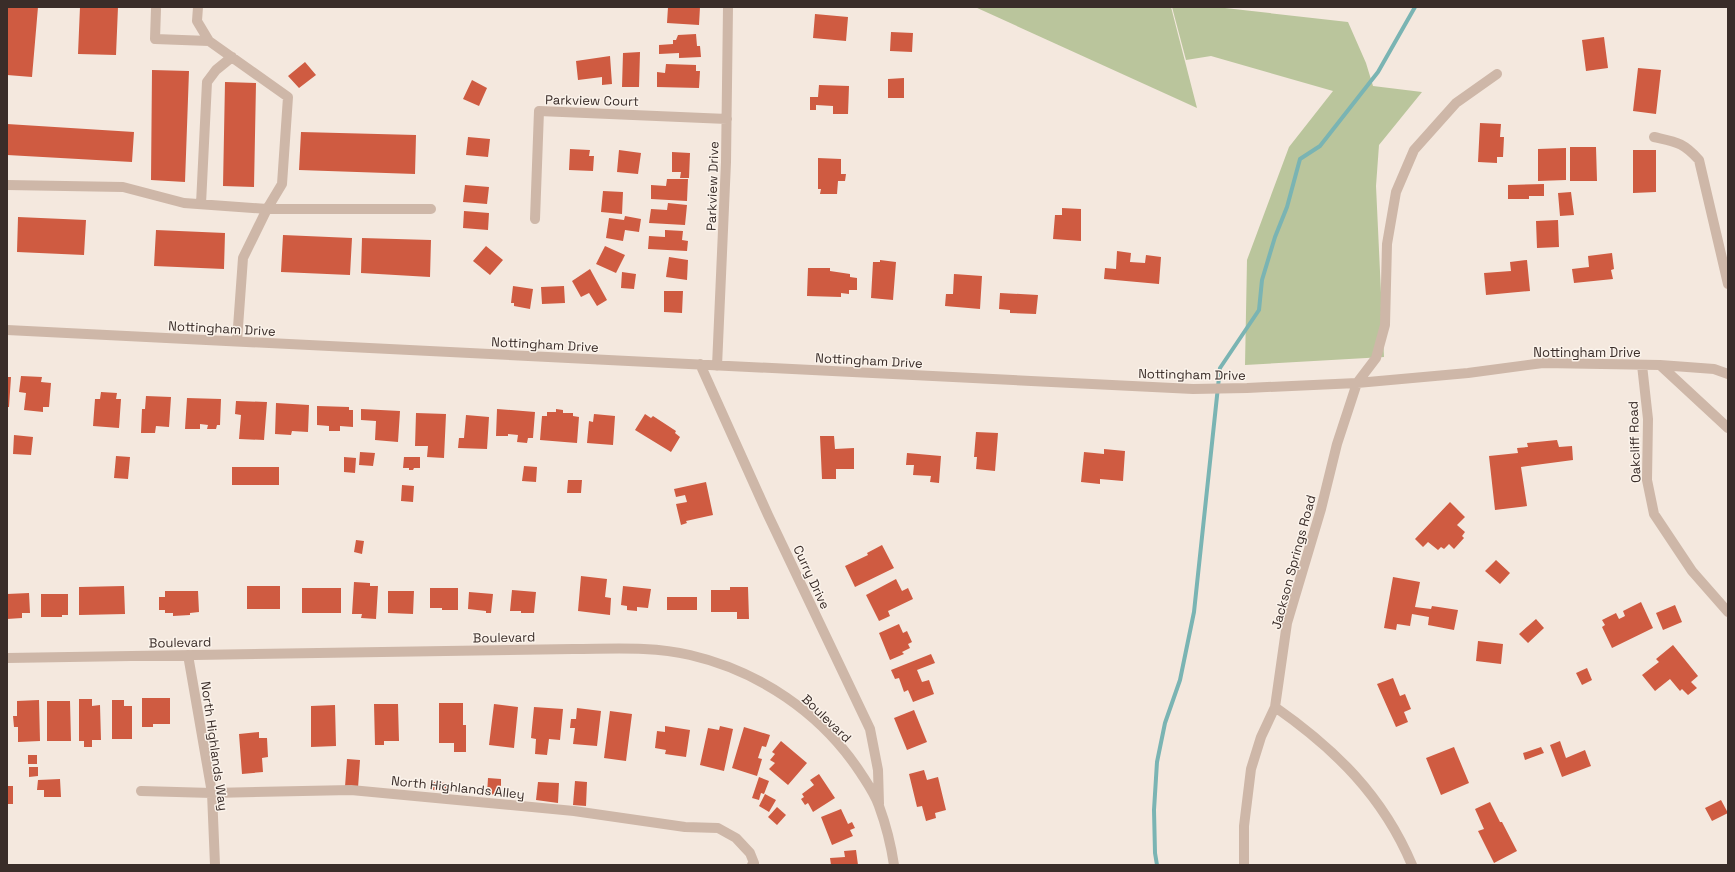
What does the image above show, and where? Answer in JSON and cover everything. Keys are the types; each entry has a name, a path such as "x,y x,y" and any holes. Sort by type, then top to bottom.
{"street":[{"path":"198,7 197,21 209,41 288,97 282,184 267,209 243,258 237,341"},
{"name":"Parkview Drive","path":"717,366 727,119 728,7"},
{"path":"156,9 155,39 209,41"},
{"path":"201,204 207,82 216,70 232,57"},
{"name":"Jackson Springs Road","path":"1244,865 1244,826 1251,769 1261,738 1275,707 1287,623 1321,509 1337,444 1357,383 1376,358 1385,325 1387,244 1396,192 1414,150 1456,103 1497,74"},
{"name":"Parkview Court","path":"535,219 539,111 727,119"},
{"path":"1654,137 1678,142 1689,148 1699,160 1728,284"},
{"path":"7,185 123,187 184,203 267,209 431,209"},
{"name":"Nottingham Drive","path":"7,330 717,366 1208,388 1357,383 1468,373 1543,363 1660,365 1714,369 1728,374"},
{"name":"Curry Drive","path":"700,364 768,515 870,730 878,770 879,805"},
{"name":"Oakcliff Road","path":"1642,365 1648,419 1647,480 1654,514 1692,571 1728,612"},
{"path":"1660,365 1728,428"},
{"name":"Boulevard","path":"7,658 573,649 651,649 689,654 710,660 751,676 771,687 808,714 835,741 855,765 879,805 888,835 894,865"},
{"name":"North Highlands Way","path":"188,655 212,793 215,865"},
{"path":"1275,707 1296,722 1331,752 1371,793 1404,848 1412,865"},
{"name":"North Highlands Alley","path":"141,791 212,793 351,790 574,812 685,827 718,828 736,838 750,853 754,863 752,865"}],"green space":[{"path":"975,7 1171,7 1197,108"},
{"path":"1172,7 1216,7 1348,22 1366,63 1373,86 1422,92 1379,145 1376,186 1384,357 1245,365 1247,260 1289,147 1333,91 1211,56 1186,60"}],"building":[{"path":"7,7 38,7 32,77 7,75"},
{"path":"80,7 118,7 116,55 78,54"},
{"path":"668,7 700,7 699,25 667,23"},
{"path":"815,14 848,17 846,41 813,38"},
{"path":"891,32 913,33 912,52 890,51"},
{"path":"696,34 697,46 700,46 701,57 679,58 679,53 659,54 659,45 673,44 673,40 676,40 678,35"},
{"path":"1604,37 1608,68 1586,71 1582,40"},
{"path":"640,52 639,87 622,87 623,53"},
{"path":"610,56 612,84 602,85 602,77 578,80 576,61"},
{"path":"305,62 316,75 299,88 288,76"},
{"path":"666,64 696,65 696,71 700,71 699,88 657,87 657,72 665,73"},
{"path":"1638,68 1661,70 1656,114 1633,111"},
{"path":"152,70 189,71 185,182 151,180"},
{"path":"904,78 904,98 888,98 888,79"},
{"path":"472,80 487,88 479,106 463,99"},
{"path":"225,82 256,83 254,187 223,186"},
{"path":"819,85 849,86 848,114 833,114 833,106 816,105 816,110 810,110 810,97 818,97"},
{"path":"1480,123 1501,124 1500,137 1504,137 1503,157 1497,157 1497,163 1478,162"},
{"path":"7,124 134,132 132,162 7,155"},
{"path":"301,132 416,135 415,174 299,170"},
{"path":"468,137 490,139 488,157 466,155"},
{"path":"1570,147 1596,147 1597,181 1570,181"},
{"path":"1566,148 1566,180 1538,181 1538,149"},
{"path":"570,149 590,150 589,156 594,156 593,171 569,170"},
{"path":"619,150 641,153 638,174 617,172"},
{"path":"1633,150 1656,150 1656,192 1633,193"},
{"path":"672,152 690,153 689,178 680,178 681,172 672,172"},
{"path":"818,158 841,159 841,174 846,174 845,181 838,181 837,194 820,194 821,189 818,189"},
{"path":"667,179 688,179 687,201 651,199 651,185 666,186"},
{"path":"1544,184 1544,196 1529,196 1529,199 1508,199 1508,185"},
{"path":"465,185 489,187 487,204 463,202"},
{"path":"603,191 623,192 622,214 601,212"},
{"path":"1571,192 1574,215 1560,216 1558,193"},
{"path":"668,203 687,205 685,225 649,223 651,209 667,210"},
{"path":"1062,208 1081,209 1081,241 1053,239 1055,215 1062,215"},
{"path":"464,211 489,213 488,230 463,228"},
{"path":"625,216 641,219 639,232 625,230 623,241 606,238 609,218 624,220"},
{"path":"18,217 86,220 84,255 17,252"},
{"path":"1558,220 1559,247 1537,248 1536,221"},
{"path":"156,230 225,233 224,269 154,266"},
{"path":"665,230 683,231 682,240 688,241 687,251 648,249 649,236 665,237"},
{"path":"283,235 352,238 350,275 281,272"},
{"path":"362,238 431,240 430,277 361,273"},
{"path":"486,246 503,260 490,275 473,261"},
{"path":"605,246 625,255 616,273 596,264"},
{"path":"1117,251 1131,253 1130,262 1145,263 1146,255 1161,257 1159,284 1104,279 1105,268 1116,269"},
{"path":"1612,253 1614,269 1611,270 1613,279 1574,283 1572,269 1589,267 1588,256"},
{"path":"669,257 688,260 687,280 666,277"},
{"path":"880,260 896,262 893,300 871,298 873,262 880,262"},
{"path":"1527,260 1530,291 1486,295 1484,273 1511,271 1510,262"},
{"path":"808,268 830,268 830,271 850,274 850,277 857,278 857,290 849,290 849,294 841,293 841,297 807,296"},
{"path":"590,269 607,300 597,306 589,293 581,297 572,281"},
{"path":"622,272 636,274 634,289 621,288"},
{"path":"954,274 982,276 980,309 945,306 946,294 953,294"},
{"path":"513,286 533,289 530,309 514,306 514,303 511,303"},
{"path":"564,286 565,303 542,304 541,287"},
{"path":"664,291 683,291 682,313 664,312"},
{"path":"1000,293 1038,295 1036,314 1010,313 1010,310 999,309"},
{"path":"21,376 42,377 41,382 51,383 49,407 43,407 43,412 24,410 26,393 19,392"},
{"path":"7,377 11,377 9,407 7,407"},
{"path":"101,392 117,393 116,399 121,399 119,428 93,426 95,399 100,399"},
{"path":"146,396 171,397 169,427 156,426 155,433 141,433 142,409 145,409"},
{"path":"187,398 221,399 220,425 217,425 216,429 207,429 208,425 200,424 200,429 185,429"},
{"path":"236,401 267,402 264,440 239,439 241,415 235,414"},
{"path":"276,403 309,405 308,432 292,431 291,435 275,434"},
{"path":"317,406 349,407 349,410 353,410 353,427 340,426 340,431 329,431 329,426 317,425"},
{"path":"361,409 400,411 398,442 375,440 376,421 361,420"},
{"path":"497,409 535,412 533,438 528,438 527,443 517,442 518,435 508,434 508,436 496,436"},
{"path":"556,409 563,410 563,413 573,413 573,416 579,417 577,443 540,440 542,416 547,416 547,412 556,412"},
{"path":"416,413 446,414 444,458 427,457 428,446 415,446"},
{"path":"594,414 615,416 613,445 587,443 589,421 593,422"},
{"path":"645,414 651,418 653,416 676,431 675,433 680,437 671,452 635,430"},
{"path":"466,415 489,417 487,449 458,448 459,438 464,438"},
{"path":"976,432 998,433 995,471 976,469 977,457 974,457"},
{"path":"14,435 33,437 31,455 13,454"},
{"path":"820,436 834,436 835,449 854,448 854,469 836,469 836,479 822,479"},
{"path":"1557,440 1559,447 1572,446 1573,460 1521,467 1527,506 1495,510 1489,456 1518,453 1517,448 1528,447 1527,443"},
{"path":"1104,449 1125,451 1123,481 1100,479 1100,484 1081,482 1084,452 1104,454"},
{"path":"360,452 375,453 373,466 359,465"},
{"path":"907,453 941,456 939,483 930,482 931,476 913,475 914,465 906,465"},
{"path":"116,456 130,457 128,479 114,478"},
{"path":"344,457 356,458 355,473 344,472"},
{"path":"404,457 420,457 420,468 409,470 409,468 403,468"},
{"path":"524,466 537,467 536,482 522,481"},
{"path":"232,467 279,467 279,485 232,485"},
{"path":"568,480 582,480 581,493 567,493"},
{"path":"706,482 713,515 686,521 687,523 681,525 676,504 687,502 685,495 676,497 674,489"},
{"path":"402,485 414,486 413,502 401,501"},
{"path":"1450,502 1465,517 1457,525 1465,532 1462,536 1464,538 1454,549 1449,544 1444,549 1441,547 1438,550 1428,542 1423,547 1415,539"},
{"path":"356,540 364,541 362,554 354,552"},
{"path":"882,545 894,568 855,587 845,566 868,555 867,553"},
{"path":"1496,560 1510,573 1500,584 1485,571"},
{"path":"581,576 607,579 605,597 611,598 610,615 578,611"},
{"path":"1393,577 1420,582 1415,607 1431,609 1432,606 1458,610 1454,630 1428,625 1429,617 1412,614 1410,626 1397,624 1396,630 1384,628"},
{"path":"896,579 902,591 908,588 913,599 888,611 890,616 879,621 866,595"},
{"path":"354,582 370,583 370,586 378,586 376,619 361,618 362,614 352,614"},
{"path":"124,586 125,614 79,615 79,587"},
{"path":"247,586 280,586 280,609 247,609"},
{"path":"623,586 651,589 648,608 637,607 637,611 627,610 627,606 621,605"},
{"path":"730,587 748,587 749,619 737,619 737,612 711,612 711,590 730,590"},
{"path":"302,588 341,588 341,613 302,613"},
{"path":"430,588 458,588 458,610 430,608"},
{"path":"512,590 536,592 534,613 510,611"},
{"path":"165,591 198,591 199,612 190,613 190,615 173,616 173,613 165,613 165,610 159,610 159,597 165,597"},
{"path":"388,591 414,591 413,614 388,613"},
{"path":"469,592 493,594 491,613 468,609"},
{"path":"29,593 30,613 22,613 22,618 7,619 7,594"},
{"path":"41,594 68,594 68,615 62,615 62,617 41,617"},
{"path":"667,597 697,597 697,610 667,610"},
{"path":"1641,602 1653,628 1612,648 1602,627 1605,625 1602,620 1616,613 1619,619 1625,616 1623,611"},
{"path":"1675,605 1682,622 1663,630 1656,613"},
{"path":"1536,619 1544,628 1528,643 1519,634"},
{"path":"899,624 903,633 907,631 912,642 908,644 910,648 902,652 904,654 890,660 879,633"},
{"path":"1478,641 1503,644 1501,664 1476,661"},
{"path":"1673,645 1698,676 1691,682 1697,688 1688,695 1682,689 1680,691 1670,679 1655,691 1642,675 1659,662 1656,659"},
{"path":"931,654 935,663 917,670 922,682 929,680 934,694 913,702 908,690 904,692 899,678 895,679 891,670"},
{"path":"1587,668 1592,680 1582,685 1576,673"},
{"path":"1393,678 1400,696 1405,694 1411,709 1404,712 1408,722 1396,727 1377,684"},
{"path":"142,698 170,698 170,724 153,724 153,727 142,727"},
{"path":"79,699 92,699 92,706 100,705 101,740 92,740 92,747 84,747 84,741 79,741"},
{"path":"39,700 40,741 18,742 18,727 14,727 13,716 17,716 17,701"},
{"path":"112,700 124,700 124,706 132,706 132,739 112,739"},
{"path":"47,701 70,701 71,741 47,741"},
{"path":"439,703 463,703 463,725 466,725 466,752 454,752 454,743 439,743"},
{"path":"374,704 398,704 399,741 384,741 384,745 375,745"},
{"path":"494,704 518,707 514,748 489,745"},
{"path":"335,705 336,746 311,747 311,706"},
{"path":"534,707 563,709 560,740 549,739 547,755 535,754 536,739 531,738"},
{"path":"577,708 601,711 597,746 573,744 575,728 570,728 571,719 576,719"},
{"path":"914,710 927,742 907,750 894,718"},
{"path":"610,711 632,714 626,761 604,758"},
{"path":"665,726 690,730 686,757 665,754 666,750 655,748 657,731 665,732"},
{"path":"720,726 733,729 724,771 700,765 708,728 719,730"},
{"path":"744,727 770,735 766,747 762,746 758,758 762,759 757,776 732,768"},
{"path":"259,732 259,738 267,738 268,757 262,758 263,772 242,774 239,734"},
{"path":"781,741 807,763 788,785 769,769 775,763 770,760 775,754 772,752"},
{"path":"1560,741 1566,758 1585,750 1591,766 1562,777 1550,745"},
{"path":"1454,747 1469,783 1441,795 1426,758"},
{"path":"1541,747 1544,753 1525,760 1523,753"},
{"path":"28,755 37,755 37,764 28,764"},
{"path":"347,759 360,760 358,788 345,787"},
{"path":"29,767 38,767 38,776 29,777"},
{"path":"924,770 927,780 938,777 946,810 935,813 936,818 926,821 922,806 917,807 909,774"},
{"path":"819,774 835,798 813,812 808,803 805,805 801,799 804,797 802,794 814,785 810,780"},
{"path":"759,777 769,781 764,794 761,793 759,800 752,798"},
{"path":"488,778 501,779 501,795 487,794"},
{"path":"60,779 61,797 44,797 44,790 37,790 38,780"},
{"path":"575,781 587,782 586,806 573,805"},
{"path":"433,782 446,783 446,791 433,790"},
{"path":"538,782 559,783 558,803 536,800"},
{"path":"7,786 13,786 13,804 7,804"},
{"path":"765,794 776,800 769,812 759,806"},
{"path":"1721,800 1728,813 1712,821 1705,808"},
{"path":"1490,802 1517,851 1494,863 1478,831 1484,829 1475,809"},
{"path":"777,807 786,815 777,825 768,817"},
{"path":"841,809 848,824 852,822 855,828 850,830 853,836 832,845 821,817"},
{"path":"856,850 858,865 831,865 830,858 845,857 844,851"}],"waterway":[{"path":"1157,865 1155,853 1154,810 1157,762 1165,723 1180,680 1194,612 1220,368 1259,310 1262,280 1275,237 1287,207 1300,159 1320,146 1378,72 1415,7"}]}
